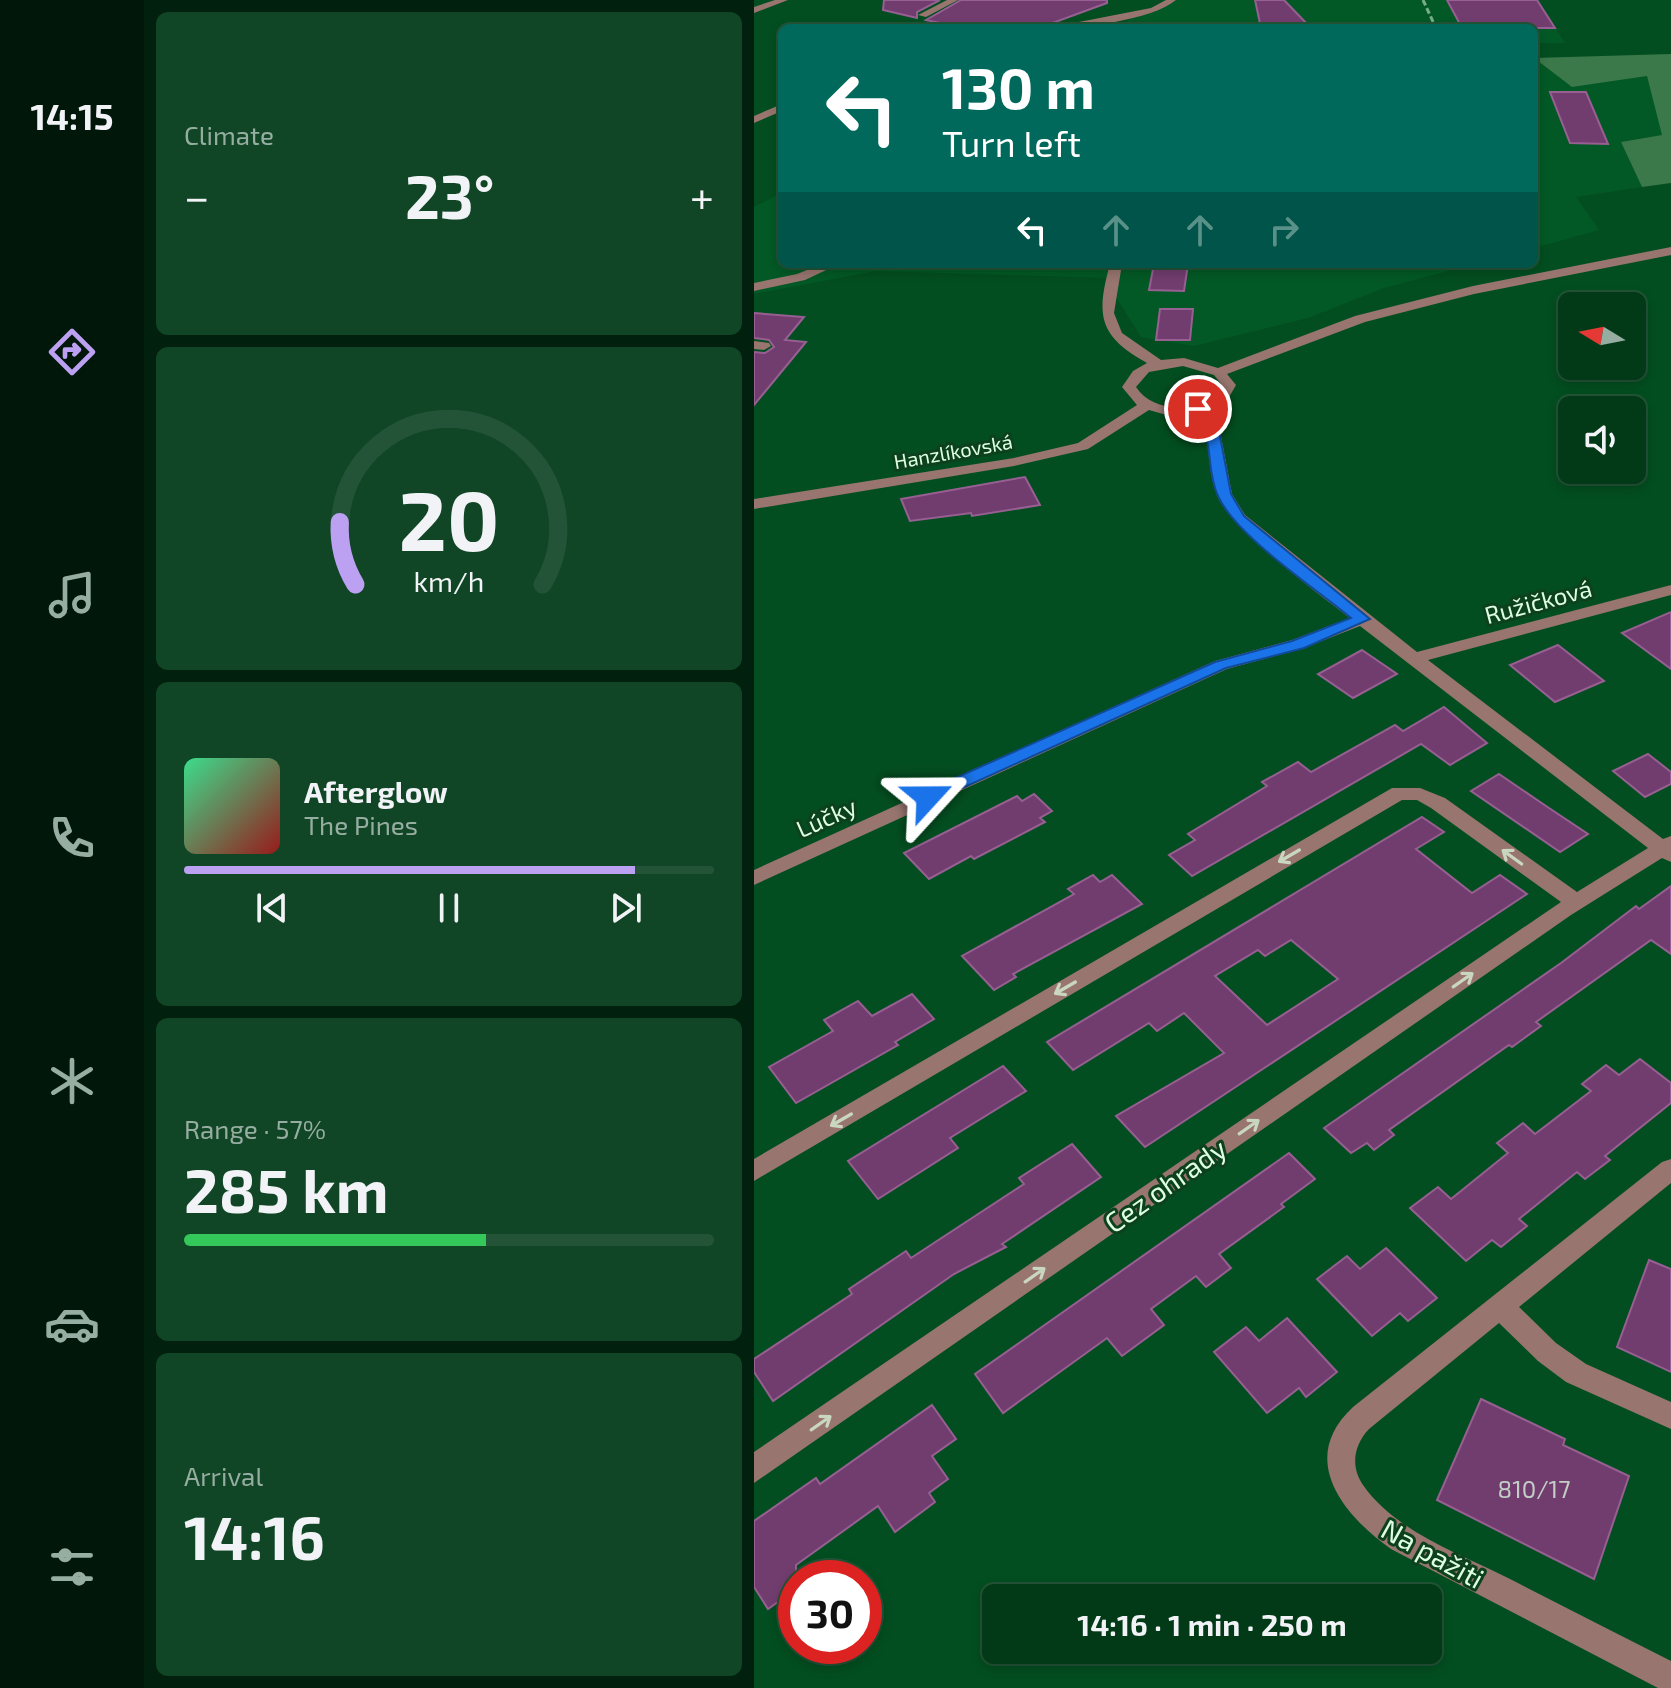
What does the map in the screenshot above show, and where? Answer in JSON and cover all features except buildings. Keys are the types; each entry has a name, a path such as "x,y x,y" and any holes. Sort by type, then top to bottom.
{"street":[{"path":"754,10 784,0"},
{"path":"923,15 954,0"},
{"path":"1143,11 1148,0"},
{"path":"1077,24 1154,10 1172,0"},
{"path":"1132,15 1136,24"},
{"path":"754,119 778,109"},
{"path":"1219,372 1360,319 1473,290 1671,251"},
{"path":"754,287 801,277 823,268"},
{"path":"1115,268 1105,301 1110,329 1131,351 1158,364"},
{"path":"1184,362 1219,372 1226,378 1227,392 1221,399 1198,409 1176,411 1147,405 1137,400 1129,387 1136,374 1158,364 1184,362"},
{"name":"Hanzlíkovská","path":"754,504 1014,462 1083,446 1147,405"},
{"path":"1198,409 1212,426 1224,494 1239,518 1362,619 1668,849"},
{"name":"Ružičková","path":"1417,658 1671,590"},
{"name":"Lúčky","path":"754,878 1221,665 1298,644 1362,619"},
{"path":"754,1171 1399,793 1420,794 1438,803 1576,902"},
{"name":"Cez ohrady","path":"754,1469 1576,902 1668,849"},
{"name":"Na pažiti","path":"1667,1180 1500,1306 1348,1432 1340,1457 1346,1484 1369,1516 1401,1539 1671,1678"},
{"path":"1500,1306 1547,1352 1576,1373 1671,1416"}],"shaded area":[{"path":"1168,0 1537,0 1565,43 1538,43 1538,24 1125,24"},
{"path":"1671,54 1671,183 1642,187 1621,142 1662,135 1647,76 1572,87 1538,61 1538,58"},
{"path":"1538,61 1572,87 1647,76 1663,135 1621,142 1642,187 1576,197 1599,230 1538,247"},
{"path":"778,195 778,268 1459,268 1384,288 1308,318 1194,346 1141,337 1116,297 1110,278 876,271 754,294 754,207"}],"railway":[{"path":"1423,0 1434,24"}],"route":[{"path":"928,797 1221,665 1298,644 1362,619 1239,518 1224,494 1212,426 1198,409"}]}
